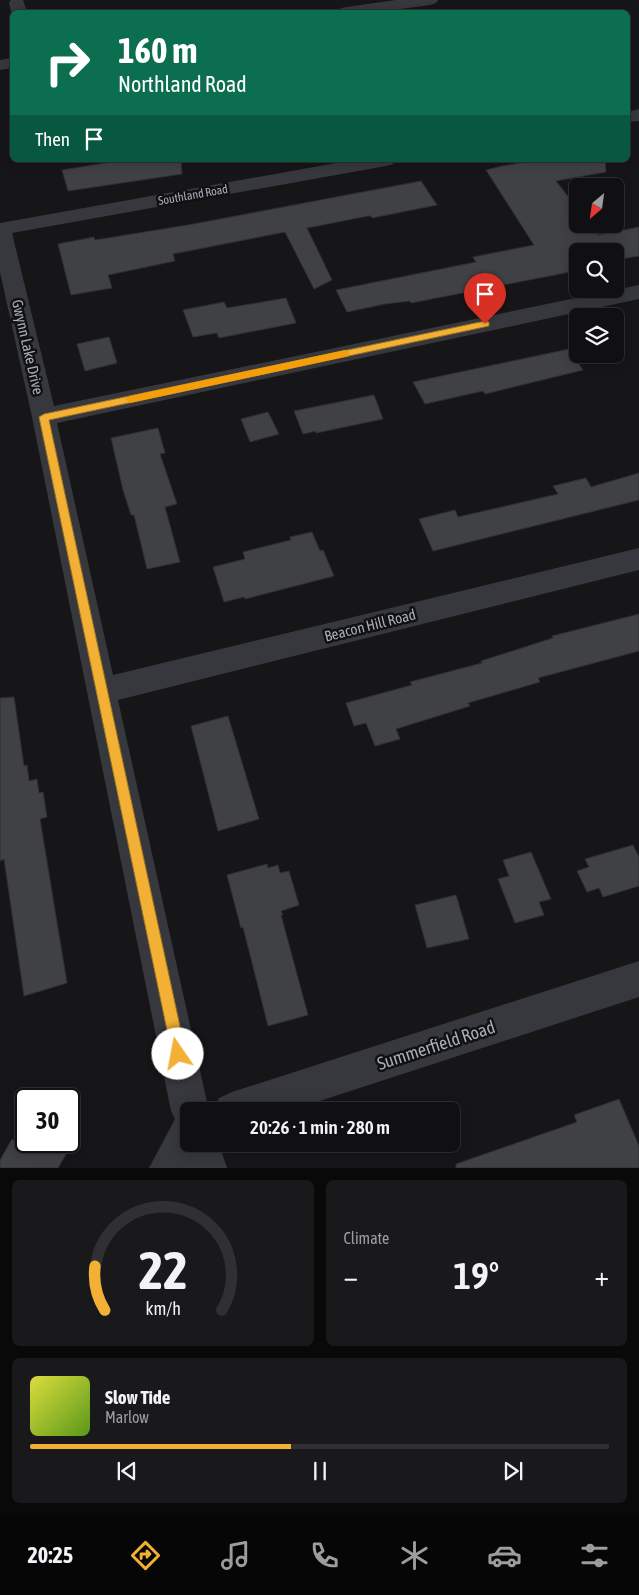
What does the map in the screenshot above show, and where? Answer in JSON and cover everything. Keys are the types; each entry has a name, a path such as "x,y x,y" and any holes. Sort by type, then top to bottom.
{"street":[{"path":"361,10 430,0"},
{"name":"Southland Road","path":"1,229 375,162"},
{"name":"Gwynn Lake Drive","path":"1,229 44,417 188,1102"},
{"path":"44,417 639,292"},
{"name":"Beacon Hill Road","path":"101,691 639,559"},
{"name":"Summerfield Road","path":"260,1102 639,979"},
{"path":"168,1168 180,1147"},
{"path":"203,1152 208,1168"}],"building":[{"path":"112,162 181,162 182,174 68,191 62,170"},
{"path":"525,162 605,162 606,172 556,181 569,198 569,233 596,233 598,235 624,233 624,230 639,227 639,256 624,258 624,243 569,243 569,272 411,303 410,301 385,304 347,312 336,290 476,262 473,257 534,245 486,170"},
{"path":"421,181 437,205 307,228 332,280 314,289 285,232 173,254 175,261 108,275 112,288 71,295 58,244 94,237 95,240 188,225"},
{"path":"286,298 296,323 219,338 217,333 193,337 183,310 224,302 227,308"},
{"path":"109,337 117,363 85,371 77,344"},
{"path":"569,349 569,363 578,363 583,370 485,394 483,391 425,404 413,382"},
{"path":"374,395 383,419 316,433 316,431 303,434 294,411"},
{"path":"268,412 279,434 250,442 241,419"},
{"path":"158,428 165,453 160,454 177,504 165,507 180,562 147,569 134,515 131,515 123,490 111,438"},
{"path":"639,473 639,500 433,551 419,519 455,510 458,517 558,494 553,486 586,478 591,487"},
{"path":"312,532 320,551 323,550 334,576 245,599 244,597 224,602 213,567 245,559 243,552 291,540 290,537"},
{"path":"639,614 639,651 538,678 540,682 468,703 470,706 396,729 400,739 375,746 366,723 354,726 346,703 412,685 410,682 482,663 481,661 553,638 552,636"},
{"path":"14,697 24,766 27,765 29,781 37,779 39,793 43,792 47,817 40,819 67,983 24,996 4,859 0,861 0,698"},
{"path":"228,716 259,819 218,831 191,726"},
{"path":"633,845 639,857 639,886 603,897 599,888 587,892 577,871 589,867 585,859"},
{"path":"531,852 551,899 539,902 544,915 515,923 498,879 509,876 503,860"},
{"path":"267,864 268,868 278,865 280,873 289,871 299,905 281,911 283,915 281,915 308,1015 268,1026 243,927 241,928 227,875"},
{"path":"456,895 469,939 427,948 415,905"},
{"path":"619,1099 639,1146 639,1168 456,1168 456,1164 577,1122 574,1115"},
{"path":"12,1139 15,1141 15,1153 67,1153 58,1168 0,1168 0,1160"}],"slow traffic":[{"path":"130,399 345,354"}],"route":[{"path":"178,1054 44,417 485,324"}]}
